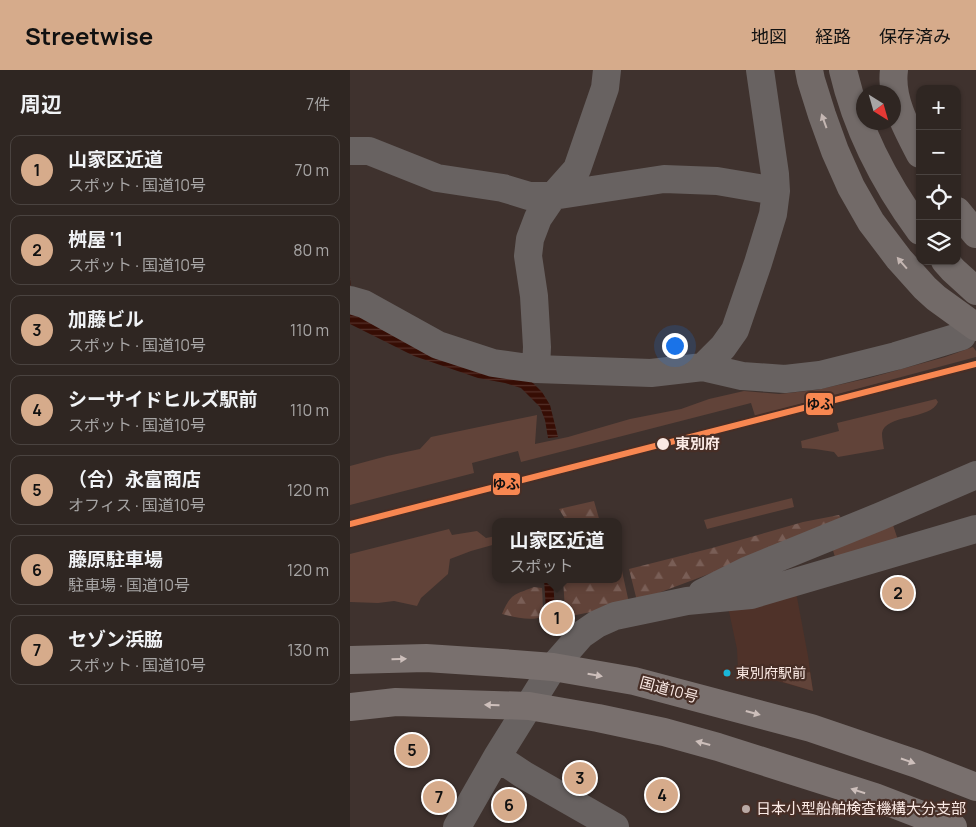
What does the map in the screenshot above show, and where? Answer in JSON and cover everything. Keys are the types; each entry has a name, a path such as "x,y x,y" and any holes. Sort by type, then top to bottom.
{"highway":[{"name":"国道10号","path":"350,660 426,658 553,667 634,681 810,728 917,764 976,787"},
{"path":"350,706 396,702 529,706 608,720 664,732 718,747 875,797 953,827"}],"main road":[{"path":"809,70 835,151 851,187 871,222 899,259 925,288 969,331"},
{"path":"843,70 860,126 878,166 900,204 916,226"},
{"path":"894,70 894,91 898,107 916,146"},
{"path":"961,216 976,234"},
{"path":"949,265 976,291"}],"street":[{"path":"536,369 537,348 534,296 528,256 530,239 538,218 553,196 577,169 605,88 608,70"},
{"path":"703,367 723,347 735,330 773,214 776,191 775,174 760,70"},
{"path":"350,151 369,151 437,178 503,188 529,196 553,196 664,179 717,181 776,191"},
{"path":"351,300 364,304 438,345 494,363 536,369 651,373 703,367 742,376 785,379 820,374 896,356 969,331"},
{"path":"687,600 746,571 976,474"},
{"path":"457,827 497,757 553,667 581,635 597,624 615,616 687,600 751,595 976,530"},
{"path":"497,757 524,775 615,827"}],"shaded area":[{"path":"350,277 351,292 529,379 542,392 550,405 558,437 548,438 545,420 540,407 521,388 478,378 414,356 350,324"},
{"path":"544,583 553,583 555,611 546,610"},
{"path":"796,592 813,691 738,670 737,649 728,607"}],"green space":[{"path":"973,347 976,351 976,357 755,416 751,403 521,462 518,451 472,463 474,473 350,505 350,466 420,449 431,437 537,415 535,444 568,437 630,419 681,409 709,399 744,391 779,394 816,390 869,378 945,357"},
{"path":"936,399 938,402 934,408 927,412 899,420 885,427 882,433 884,449 838,457 834,452 802,448 801,441 839,431 837,423"},
{"path":"792,498 794,507 707,529 704,520"},
{"path":"594,501 599,518 564,518 559,509"},
{"path":"839,515 842,520 733,565 637,601 629,569 803,522"},
{"path":"892,522 900,546 837,564 832,547"},
{"path":"449,529 452,535 477,531 486,538 492,537 492,545 450,559 448,574 421,598 417,606 394,601 378,603 350,602 350,554"},
{"path":"622,571 629,603 571,616 565,610 563,583 622,583"},
{"path":"534,587 542,588 545,612 543,616 529,619 502,614 511,598"},
{"path":"810,672 813,691 783,682 782,678"}],"transit line":[{"name":"ゆふ","path":"350,524 976,364"}],"place":[{"name":"東別府","path":"663,444"},
{"name":"桝屋 '1","path":"898,593"},
{"name":"山家区近道","path":"557,618"},
{"name":"東別府駅前","path":"727,673"},
{"name":"（合）永富商店","path":"412,750"},
{"name":"加藤ビル","path":"580,778"},
{"name":"シーサイドヒルズ駅前","path":"662,795"},
{"name":"セゾン浜脇","path":"439,797"},
{"name":"藤原駐車場","path":"509,805"},
{"name":"日本小型船舶検査機構大分支部","path":"746,809"}]}
